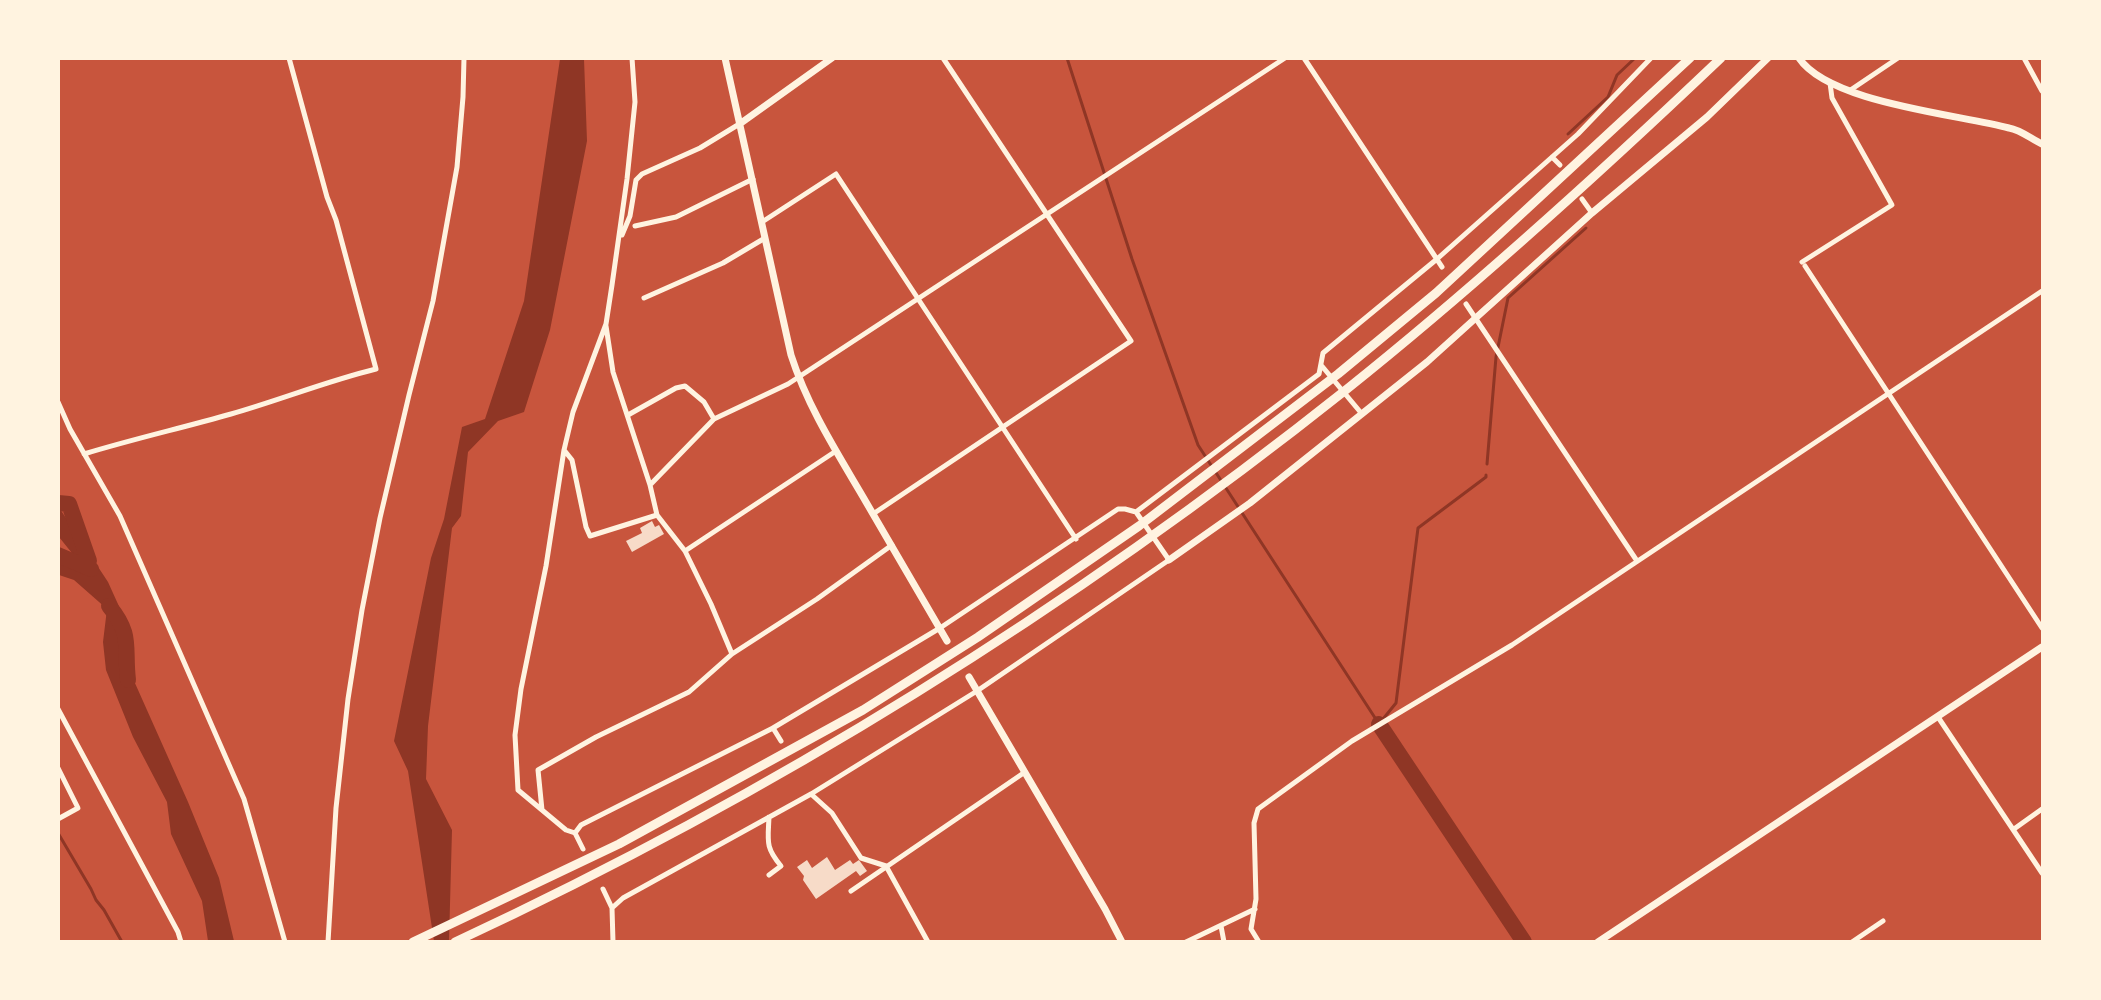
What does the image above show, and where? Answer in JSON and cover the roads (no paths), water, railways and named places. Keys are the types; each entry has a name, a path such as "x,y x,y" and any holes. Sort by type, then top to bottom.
{"highway":[{"path":"1606,137 1684,58"},
{"path":"413,942 620,844 863,710 978,637 1138,526 1338,374 1436,293 1690,58"},
{"path":"454,942 628,857 812,757 986,649 1148,540 1246,468 1348,388 1521,243 1721,58"}],"street":[{"path":"84,454 232,414 345,376 376,369 338,225 327,197 289,58"},
{"path":"328,942 336,808 348,699 383,507 433,301 457,167 464,58"},
{"path":"584,849 575,833 566,830 518,790 515,735 521,689 546,566 564,450 573,412 606,324 619,242 635,102 632,58"},
{"path":"725,58 791,355 798,377 811,407 947,641"},
{"path":"619,242 630,216 636,180 642,174 700,148 741,123 832,58"},
{"path":"873,514 1131,341 942,58"},
{"path":"650,485 714,419 798,377 1285,58"},
{"path":"1304,58 1442,267"},
{"path":"1136,512 1319,374 1323,353 1437,259 1578,134 1651,58"},
{"path":"612,908 623,898 811,794 977,691 1250,503 1427,362 1592,213 1707,117 1768,58"},
{"path":"1799,58 1805,68 1849,91 2009,128 2043,144"},
{"path":"1849,91 1898,58"},
{"path":"2024,58 2043,91"},
{"path":"1830,83 1832,98 1892,205 1803,264 2043,628"},
{"path":"1552,157 1560,165"},
{"path":"762,222 836,174 1076,539"},
{"path":"635,226 676,217 753,179"},
{"path":"1582,199 1592,213"},
{"path":"644,298 723,263 765,238"},
{"path":"1259,942 1251,929 1256,899 1254,823 1258,809 1352,741 1512,645 2043,291"},
{"path":"1466,304 1637,561"},
{"path":"606,324 613,372 650,485 657,515 684,551 711,604 732,654"},
{"path":"1321,364 1362,414"},
{"path":"628,415 675,388 685,386 704,402 714,419"},
{"path":"58,402 70,429 120,516 244,799 285,942"},
{"path":"564,450 572,460 586,527 590,536 657,515"},
{"path":"684,551 836,450"},
{"path":"575,833 581,825 772,728 940,628 1118,509 1136,512 1169,560"},
{"path":"542,810 538,770 596,737 689,692 732,654 817,599 892,546"},
{"path":"1598,942 2043,647"},
{"path":"969,677 1122,942"},
{"path":"58,709 178,932 181,942"},
{"path":"1938,717 2043,873"},
{"path":"772,728 781,741"},
{"path":"58,768 78,808 58,819"},
{"path":"851,891 1025,772"},
{"path":"811,794 832,813 861,858 886,866 928,942"},
{"path":"2014,829 2043,809"},
{"path":"769,817 768,844 771,854 781,866 769,875"},
{"path":"603,889 612,908 613,942"},
{"path":"1186,942 1255,909"},
{"path":"1852,942 1883,921"},
{"path":"1221,926 1224,942"}],"waterway":[{"path":"1067,58 1132,259 1198,445 1379,724 1396,703 1418,528 1486,475"},
{"path":"1568,134 1608,97 1617,75 1635,58"},
{"path":"1487,464 1496,357 1508,298 1586,228"},
{"path":"58,503 69,504 89,561"},
{"path":"58,555 91,569"},
{"path":"109,606 125,633 128,680"},
{"path":"1379,724 1524,942"},
{"path":"58,833 122,942"}]}
